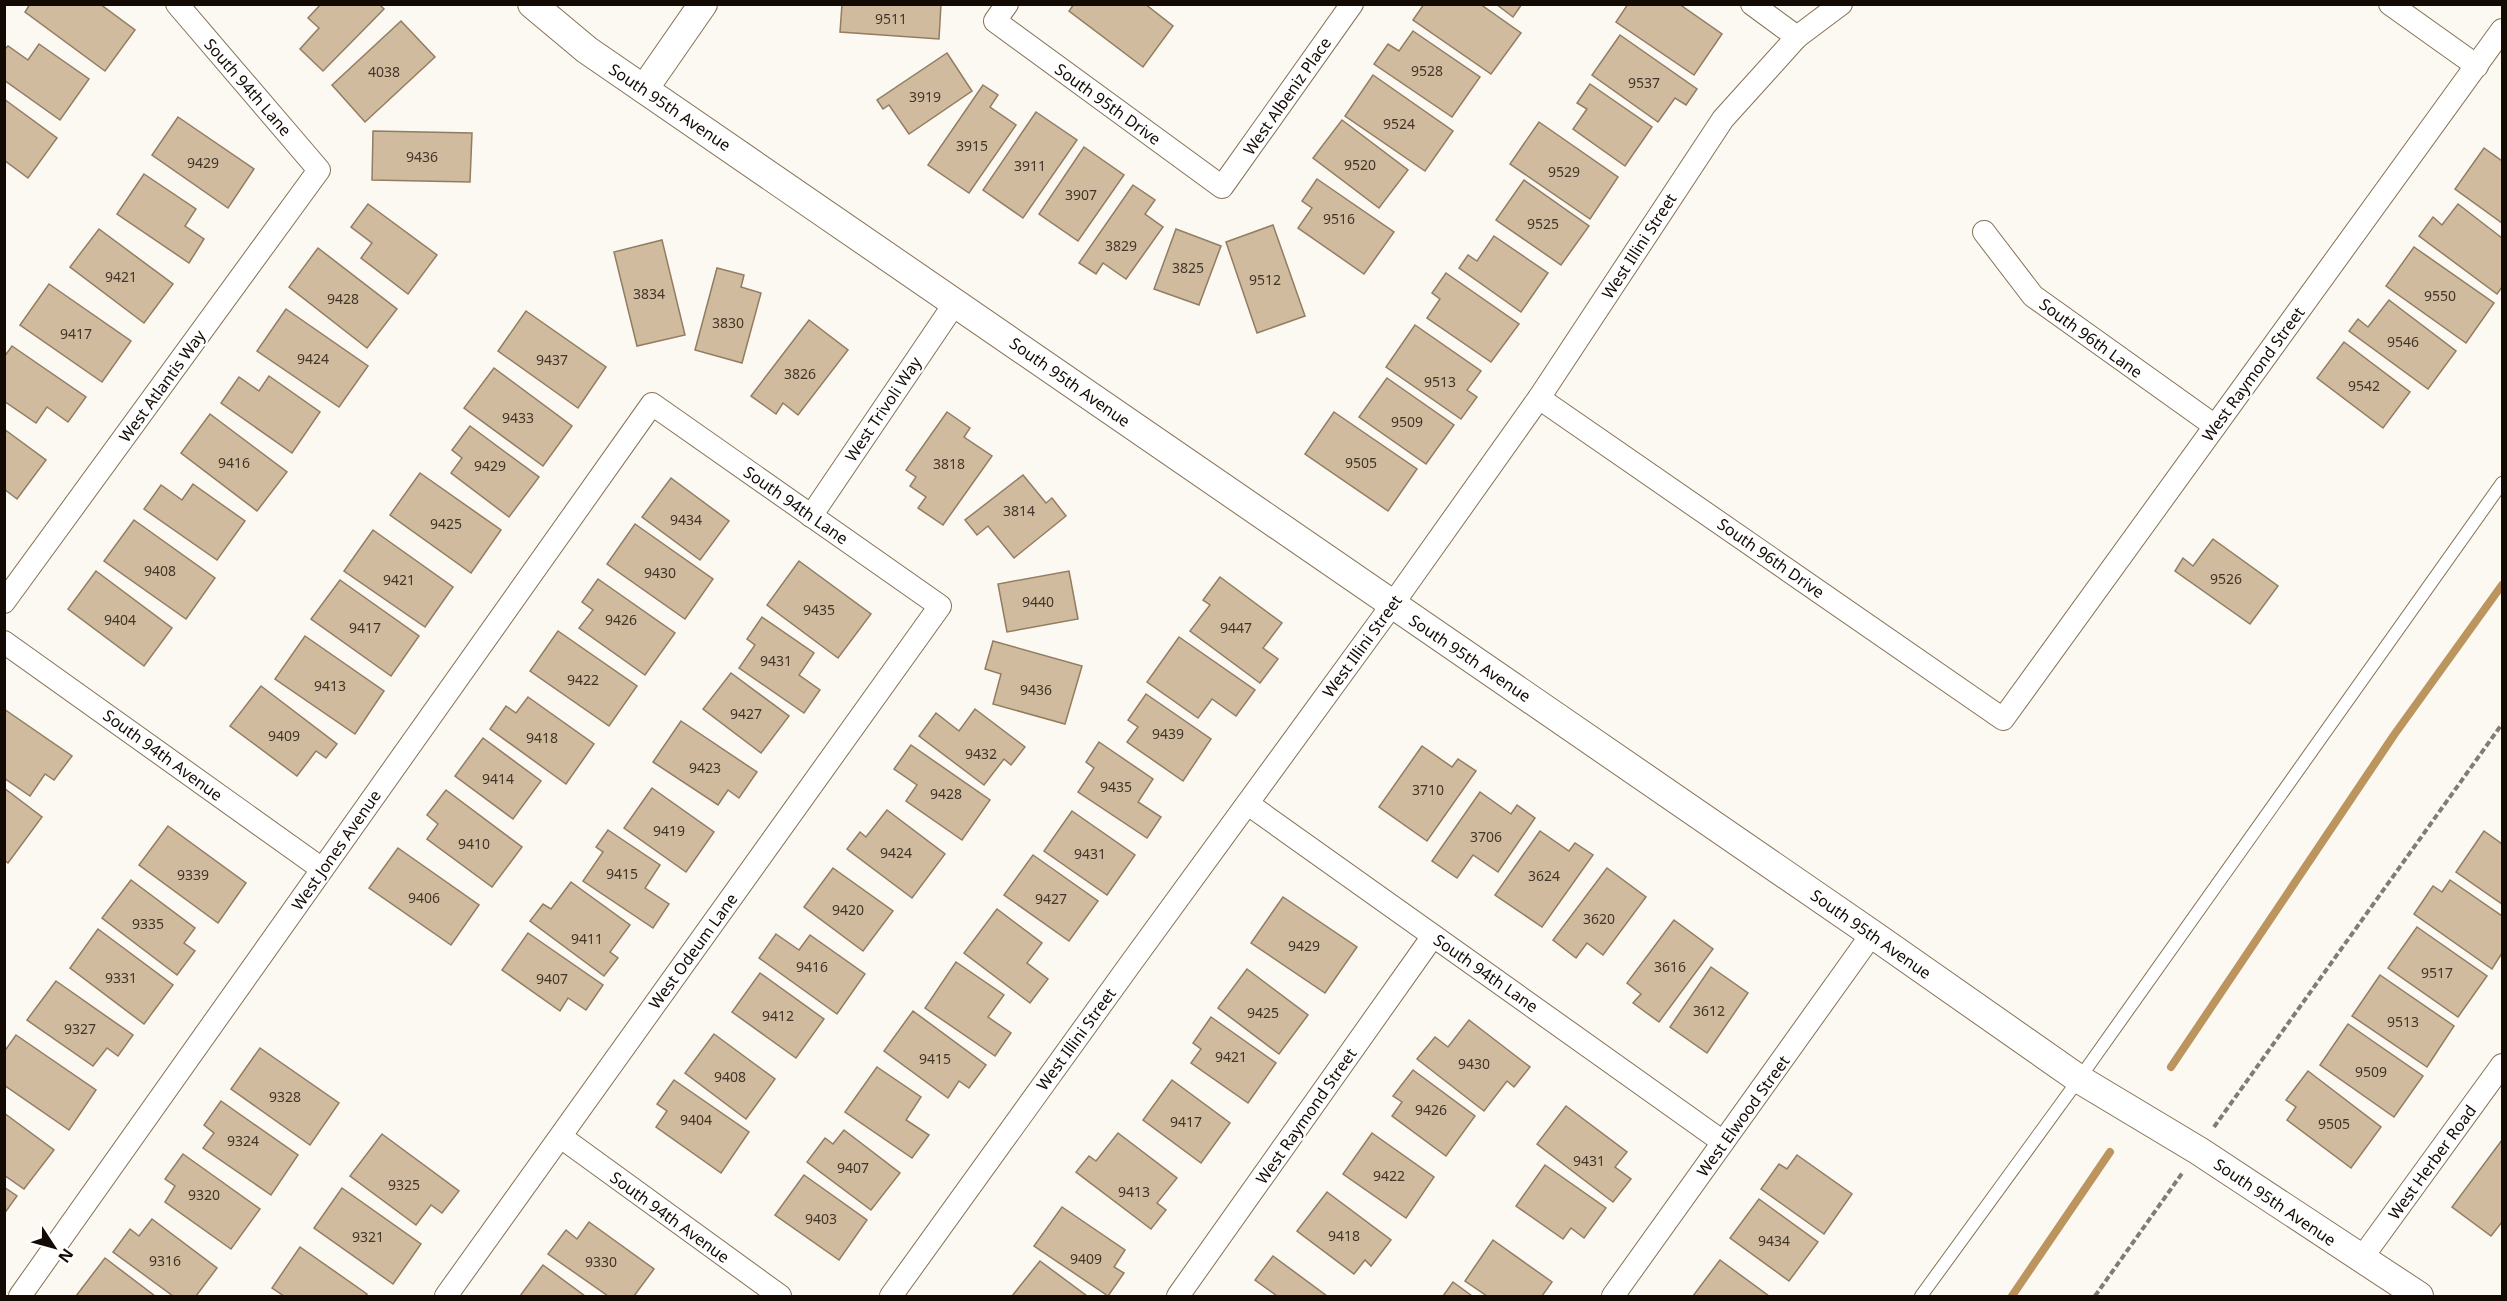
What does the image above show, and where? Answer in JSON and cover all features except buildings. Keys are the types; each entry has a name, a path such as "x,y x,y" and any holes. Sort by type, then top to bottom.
{"street":[{"name":"South 94th Lane","path":"177,4 319,170"},
{"name":"South 95th Avenue","path":"532,4 587,50 1872,934 2079,1079 2199,1151 2419,1296"},
{"path":"644,89 703,4"},
{"name":"West Albeniz Place","path":"1221,187 1352,4"},
{"path":"1752,4 1797,37"},
{"name":"West Illini Street","path":"891,1296 1392,605 1539,398 1723,120 1797,37 1841,4"},
{"path":"2390,4 2477,66"},
{"name":"South 95th Drive","path":"1001,13 1221,187"},
{"name":"West Raymond Street","path":"2003,719 2502,30"},
{"name":"West Atlantis Way","path":"4,602 319,170"},
{"name":"South 96th Lane","path":"1983,232 2033,296 2215,426"},
{"name":"West Trivoli Way","path":"811,516 955,303"},
{"name":"South 96th Drive","path":"1539,398 2003,719"},
{"name":"South 94th Lane","path":"652,404 940,606"},
{"name":"West Jones Avenue","path":"20,1296 652,404"},
{"name":"West Odeum Lane","path":"446,1296 940,606"},
{"name":"South 94th Avenue","path":"4,642 322,869"},
{"name":"South 94th Lane","path":"1248,804 1723,1142"},
{"name":"West Elwood Street","path":"1613,1296 1872,934"},
{"name":"West Raymond Street","path":"1178,1296 1433,936"},
{"name":"West Herber Road","path":"2361,1259 2502,1068"},
{"name":"South 94th Avenue","path":"561,1137 780,1296"}],"lane":[{"path":"1921,1296 2079,1079 2502,483"}],"path":[{"path":"2095,1296 2502,724"}],"waterway":[{"path":"2171,1067 2394,735 2502,585"},
{"path":"2012,1296 2110,1152"}]}
